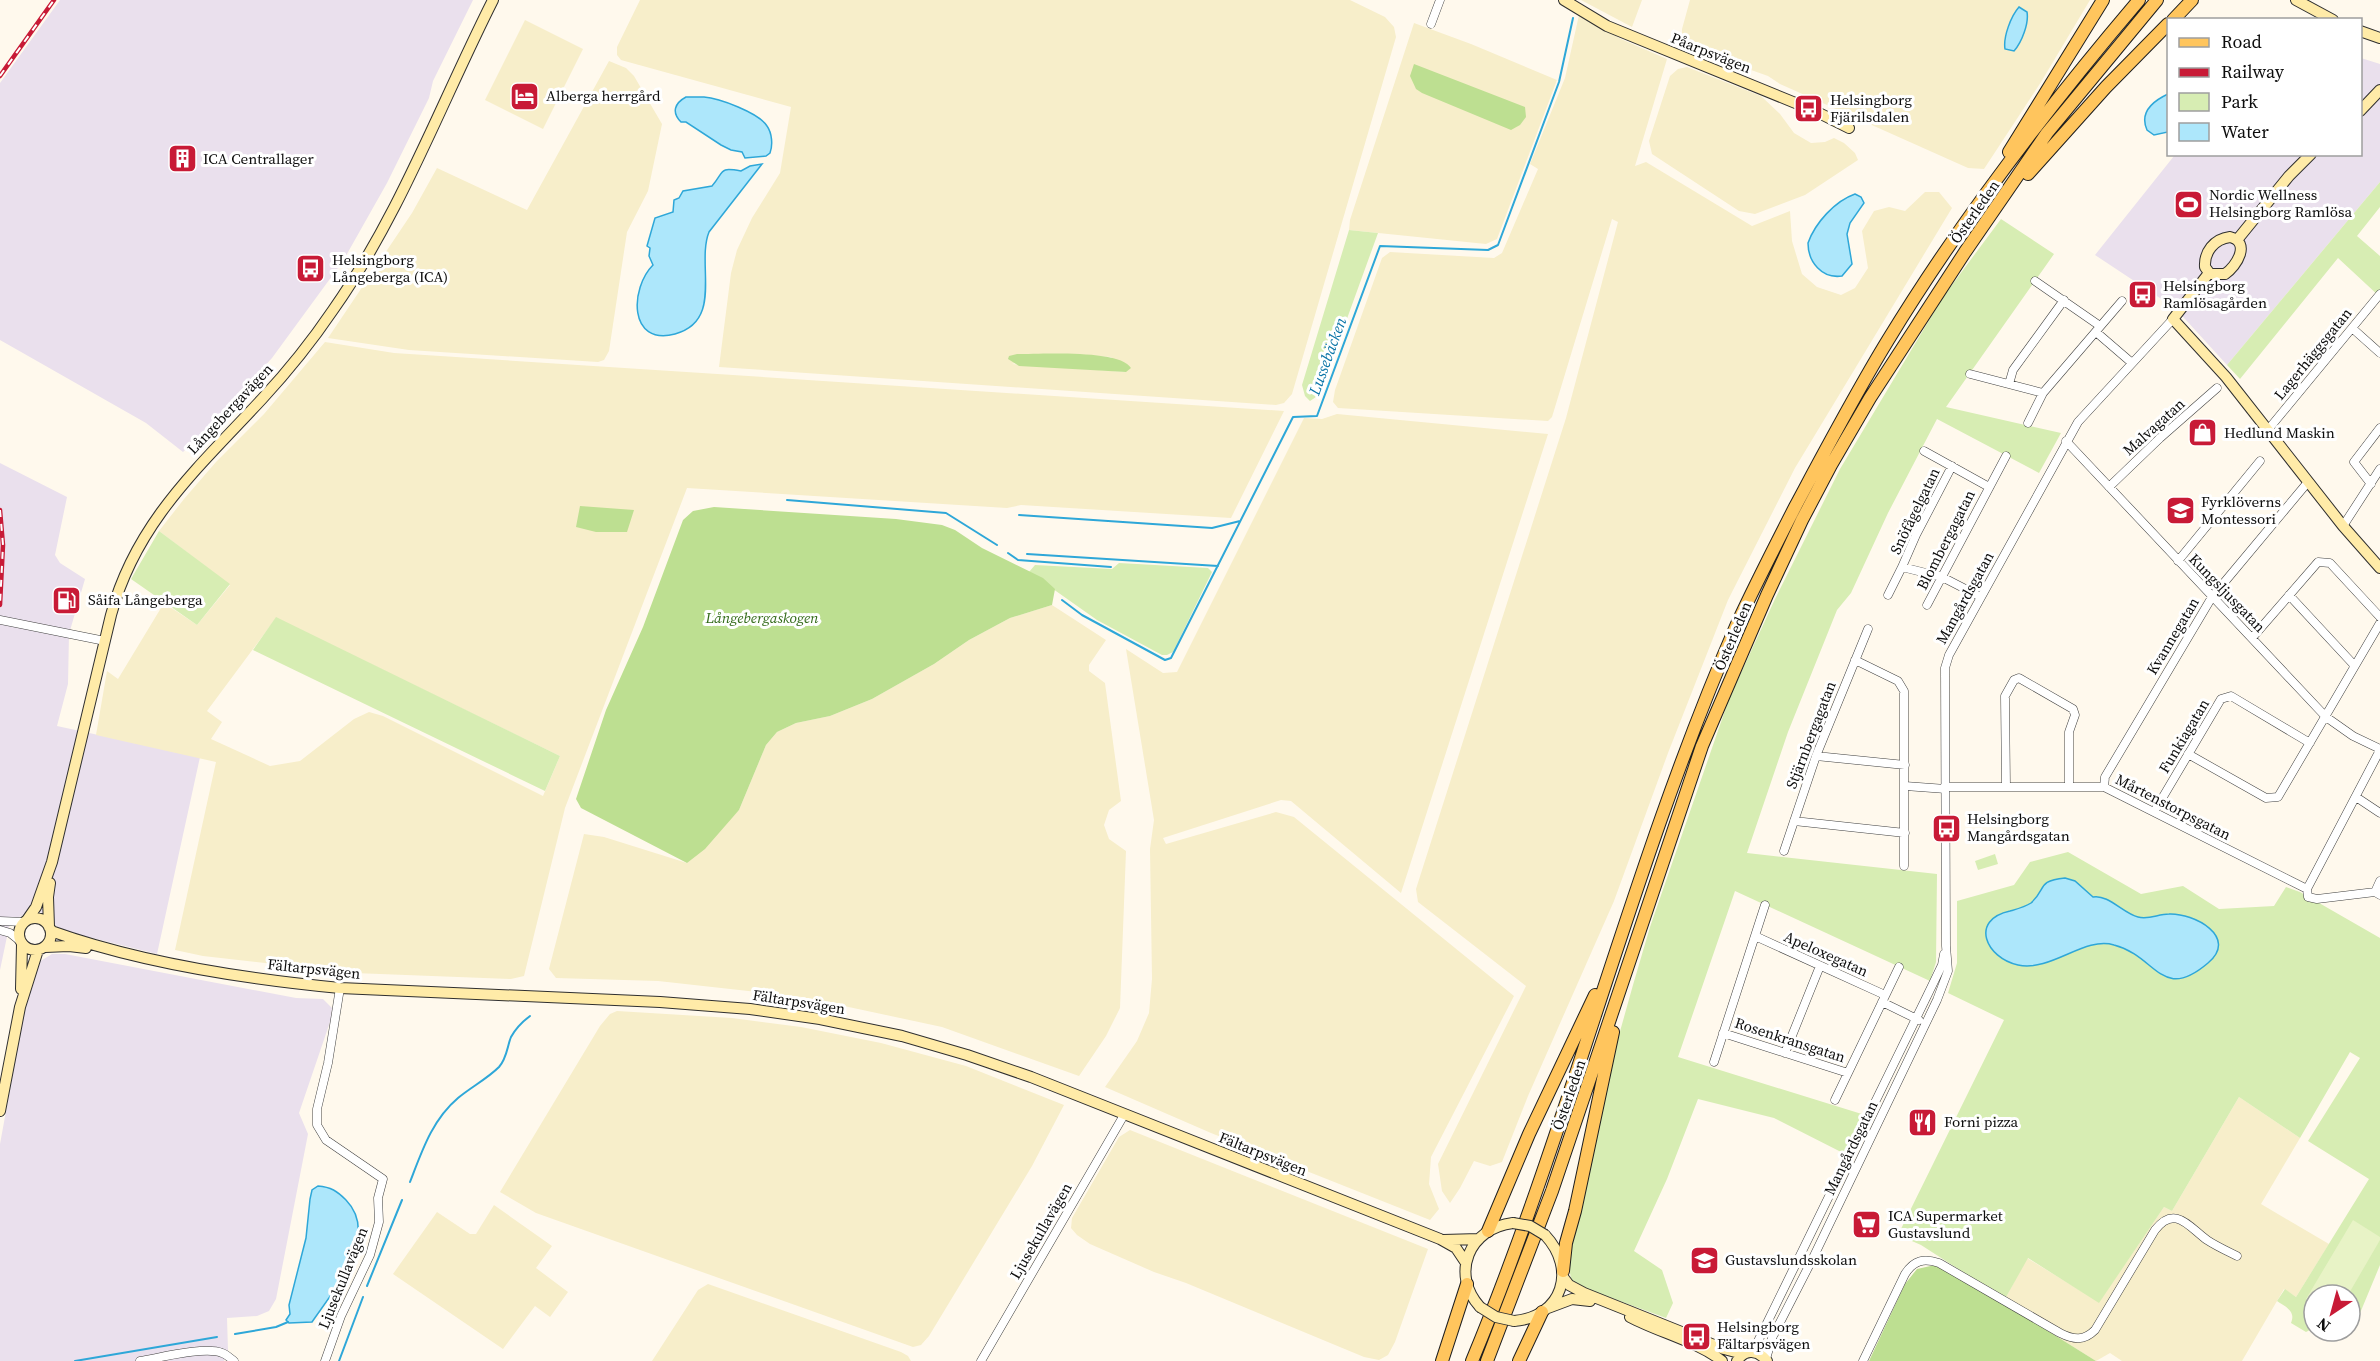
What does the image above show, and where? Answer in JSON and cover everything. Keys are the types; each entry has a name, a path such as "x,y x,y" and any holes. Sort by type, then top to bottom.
{"main road":[{"path":"1977,206 2103,0"},
{"name":"Österleden","path":"1472,1361 1538,1188 1618,945 1680,767 1755,586 1826,449 1887,341 1977,206 2079,72 2139,0"},
{"name":"Österleden","path":"1486,1361 1551,1191 1702,746 1802,520 1870,398 1965,252 2048,133 2157,0"},
{"path":"2175,18 2193,0"},
{"path":"1997,208 2106,87 2167,26"},
{"path":"1483,1235 1618,945"},
{"path":"1563,1274 1566,1244 1625,974"},
{"path":"1442,1361 1467,1284"},
{"path":"1519,1361 1545,1310"}],"street":[{"name":"Långebergavägen","path":"26,921 36,907 52,862 115,599 125,571 146,533 178,487 276,384 312,339 350,285 410,173 493,0"},
{"path":"1431,24 1440,0"},
{"name":"Påarpsvägen","path":"1564,0 1607,26 1815,111 1849,128"},
{"path":"2296,0 2329,18"},
{"path":"2362,31 2380,38"},
{"path":"2362,110 2380,90"},
{"path":"2237,240 2289,176 2309,156"},
{"path":"2209,273 2205,264 2208,251 2224,238 2237,240"},
{"path":"2209,273 2220,275 2231,270 2241,252 2237,240"},
{"path":"2209,273 2173,319 2211,358 2343,526 2380,568"},
{"path":"2035,281 2064,300 2098,329 2132,363"},
{"name":"Lagerhäggsgatan","path":"2267,431 2380,294"},
{"path":"2009,384 2013,370 2064,300"},
{"path":"2028,423 2043,393 2122,301"},
{"name":"Mangårdsgatan","path":"1766,1360 1772,1338 1926,1023 1948,971 1945,668 1949,655 2078,422 2173,319"},
{"path":"2352,328 2380,353"},
{"path":"1970,374 2043,393"},
{"name":"Malvagatan","path":"2109,487 2217,388"},
{"path":"2371,484 2356,466 2355,459 2380,428"},
{"name":"Kungsljusgatan","path":"2066,441 2326,717 2353,736 2380,749"},
{"name":"Blombergagatan","path":"1924,451 1989,487"},
{"name":"Blombergagatan","path":"1928,605 2006,456"},
{"path":"2178,561 2260,461"},
{"name":"Snöfågelgatan","path":"1888,595 1952,466"},
{"path":"2343,526 2380,469"},
{"name":"Kvannegatan","path":"2104,787 2105,777 2212,597 2308,482"},
{"path":"2252,638 2318,562 2330,563 2380,617"},
{"name":"Snöfågelgatan","path":"1902,567 1942,577 1981,597"},
{"path":"2289,595 2354,665"},
{"path":"0,620 105,640"},
{"path":"2188,754 2266,798 2272,800 2278,797 2380,623"},
{"name":"Stjärnbergagatan","path":"1784,851 1816,756 1868,629"},
{"path":"1855,660 1898,681 1904,691 1904,866"},
{"path":"2006,787 2005,696 2014,680 2019,678 2073,709 2075,715 2069,732 2069,787"},
{"name":"Funkiagatan","path":"2154,812 2221,699 2226,696 2231,696 2310,743"},
{"path":"2380,749 2308,893 2318,899 2377,893 2380,881"},
{"path":"1816,756 1905,765"},
{"path":"1905,786 1946,788"},
{"name":"Mårtenstorpsgatan","path":"1946,788 2104,787 2308,893"},
{"path":"2356,797 2380,813"},
{"path":"1794,821 1905,833"},
{"name":"Långebergavägen","path":"50,929 48,897 52,862"},
{"path":"1714,1062 1766,905"},
{"path":"0,921 40,919 50,929 49,942 41,949 20,1007 0,1111"},
{"path":"20,1007 21,943 19,933 26,921"},
{"name":"Fältarpsvägen","path":"50,929 119,952"},
{"path":"0,930 10,933 28,949 41,949"},
{"name":"Apeloxegatan","path":"1755,936 1820,966 1926,1023"},
{"name":"Fältarpsvägen","path":"41,949 69,946 119,952 249,978 340,988 660,1002 750,1009 801,1016 902,1036 1022,1074 1440,1239 1456,1248 1466,1263"},
{"name":"Mangårdsgatan","path":"1743,1355 1759,1339 1942,965 1946,946"},
{"path":"1785,1053 1820,966"},
{"name":"Rosenkransgatan","path":"1835,1100 1899,967"},
{"name":"Ljusekullavägen","path":"325,1361 341,1316 370,1254 379,1222 378,1198 383,1179 330,1143 323,1137 317,1125 317,1109 332,1043 340,988"},
{"name":"Rosenkransgatan","path":"1723,1033 1848,1073"},
{"name":"Ljusekullavägen","path":"981,1361 1124,1114"},
{"path":"1863,1361 1905,1274 1917,1261 1927,1260 1939,1263 2060,1333 2077,1339 2086,1337 2095,1330 2155,1230 2166,1220 2175,1218 2183,1220 2208,1240 2237,1256"},
{"path":"1722,1361 1703,1349 1623,1313 1590,1301 1572,1299 1530,1318 1514,1321 1496,1317 1480,1307 1472,1296 1467,1284 1466,1263 1469,1254 1483,1235 1496,1227 1513,1223 1530,1226 1545,1234 1558,1251 1563,1274 1569,1285 1724,1349 1743,1355 1755,1352 1766,1360"},
{"name":"Fältarpsvägen","path":"1440,1239 1464,1241 1483,1235"},
{"path":"1545,1310 1555,1299 1563,1274"},
{"path":"140,1361 191,1352 215,1351 223,1353 234,1361"}],"shaded area":[{"path":"60,0 473,0 433,81 429,98 387,183 343,261 272,358 183,452 146,423 0,340 0,83"},
{"path":"640,0 1350,0 1385,17 1394,27 1396,37 1292,394 1284,403 1276,405 719,367 731,273 737,250 752,218 780,173 791,107 621,60 617,55 617,47","holes":["1053,354 1111,357 1126,372 1012,364"]},
{"path":"1581,0 1642,0 1632,27"},
{"path":"1690,0 2090,0 2041,82 1984,169 1968,168 1780,84 1768,76 1689,48 1682,39 1682,29"},
{"path":"1579,15 1621,39 1667,59 1635,166 1646,162 1752,226 1790,211 1792,241 1802,274 1817,287 1841,295 1855,288 1868,268 1862,231 1874,211 1889,207 1905,211 1925,192 1939,192 1952,208 1795,468 1728,600 1668,753 1614,901 1528,1096 1502,1162 1490,1166 1474,1161 1450,1203 1442,1191 1438,1164 1526,986 1418,902 1416,889 1566,418 1618,222 1612,219 1552,417 1548,421 1338,408 1333,402 1335,390 1382,258 1390,252 1494,258 1502,253 1538,169 1530,164 1565,78"},
{"path":"525,20 583,49 543,129 485,100"},
{"path":"1414,23 1557,80 1497,239 1486,244 1349,230 1350,220"},
{"path":"2362,58 2380,64 2380,182 2227,365 2175,308 2095,255 2174,156 2362,156"},
{"path":"609,61 626,68 634,76 662,124 648,191 627,232 609,351 604,360 598,362 409,350 328,338 412,213 437,168 527,210"},
{"path":"1687,67 1761,96 1780,114 1794,133 1811,143 1825,142 1834,138 1855,153 1858,160 1805,195 1755,214 1739,211 1652,154 1649,141 1670,76 1678,69"},
{"path":"325,342 394,353 1284,411 1231,518 1021,505 1007,508 687,488 565,808 524,976 511,979 354,973 203,956 175,950 216,762 96,735 107,671 118,679 164,603 197,625 230,585 159,531 216,462 264,414","holes":["276,618 560,756 543,796 383,716 369,712 354,719 300,761 270,766 211,739 222,722 207,711"]},
{"path":"1337,414 1548,434 1401,893 1291,801 1281,800 1163,838 1166,844 1276,812 1294,817 1514,996 1431,1157 1429,1184 1439,1209 1430,1220 1211,1133 1105,1087 1137,1041 1149,1013 1152,979 1150,849 1154,820 1126,649 1163,673 1177,672 1304,418 1322,419"},
{"path":"0,463 67,497 55,555 60,563 85,579 69,634 68,684 57,726 200,757 157,954 60,930 47,915 37,911 16,918 9,927 0,970"},
{"path":"1052,605 1106,640 1089,665 1089,671 1105,683 1121,801 1109,810 1104,825 1109,839 1126,851 1120,1008 1106,1036 1079,1076 942,1027 802,997 658,981 556,978 549,969 584,834 604,837 687,863 739,810 766,745 777,732 796,723 830,716 872,699 1010,618"},
{"path":"52,954 65,954 296,998 323,999 332,1008 331,1019 299,1113 308,1134 276,1299 269,1311 257,1316 227,1318 228,1350 224,1361 0,1361 0,1144 28,991 39,962"},
{"path":"617,1011 732,1018 801,1027 881,1043 966,1066 1064,1105 1032,1166 929,1336 921,1345 913,1347 536,1213 500,1192 600,1026 610,1014"},
{"path":"2239,1097 2300,1138 2261,1204 2329,1244 2305,1283 2302,1283 2296,1297 2284,1289 2242,1361 2122,1361 2110,1353 2096,1361 2003,1303 2027,1258 2099,1302 2164,1207 2172,1211"},
{"path":"1130,1130 1428,1249 1395,1342 1388,1355 1379,1360 1364,1357 1186,1283 1154,1272 1090,1244 1077,1235 1071,1228 1072,1218 1119,1137"},
{"path":"494,1205 552,1246 536,1268 568,1292 550,1317 535,1306 503,1349 393,1274 437,1212 470,1234 476,1234"},
{"path":"708,1284 901,1352 911,1361 652,1361 698,1290"}],"green space":[{"path":"1414,64 1525,107 1526,117 1520,125 1511,130 1422,93 1416,89 1410,76"},
{"path":"2380,182 2380,207 2357,236 2380,256 2380,297 2338,258 2240,379 2227,365"},
{"path":"2001,219 2054,254 1946,407 2061,433 2039,473 1937,419 1888,513 1851,593 1837,610 1788,732 1747,853 1937,874 1936,962 1930,981 1735,891 1678,1057 1865,1115 1845,1154 1774,1118 1698,1099 1667,1179 1634,1251 1662,1270 1673,1303 1666,1318 1576,1285 1571,1279 1567,1255 1612,1060 1650,927 1729,699 1775,599 1840,469 1943,297"},
{"path":"1349,230 1378,233 1323,385 1316,397 1310,401 1305,396 1302,385"},
{"path":"1017,354 1096,355 1124,362 1131,368 1126,372 1019,366 1008,359 1009,356"},
{"path":"580,506 634,510 627,532 596,532 576,527"},
{"name":"Långebergaskogen","path":"714,507 896,519 942,525 1043,578 1055,589 1052,605 1010,618 872,699 830,716 796,723 777,732 766,745 739,810 705,849 687,863 581,808 576,799 606,710 643,627 683,520 693,511"},
{"path":"159,531 230,584 197,625 131,579"},
{"path":"1119,563 1208,568 1212,572 1173,652 1162,655 1097,620 1029,572 1035,565 1112,569"},
{"path":"276,617 560,756 545,791 253,650"},
{"path":"2068,852 2141,894 2183,886 2219,909 2274,906 2286,887 2300,892 2380,938 2380,1265 2362,1308 2362,1283 2305,1283 2369,1179 2308,1141 2360,1058 2350,1052 2300,1138 2239,1097 2172,1211 2164,1207 2099,1303 2028,1258 2005,1299 1921,1245 1898,1235 2004,1020 1948,993 1957,963 1957,901 2014,885 2030,862"},
{"path":"1995,854 1998,864 1978,870 1975,861"},
{"path":"2353,1220 2380,1237 2355,1283 2316,1283"},
{"path":"1935,1265 2003,1303 2096,1361 1869,1361 1905,1284 1917,1269"},
{"path":"2302,1287 2302,1330 2291,1323 2291,1312 2277,1301 2285,1289 2296,1297"}],"water":[{"path":"2019,7 2027,12 2027,21 2022,38 2014,51 2005,49 2005,39"},
{"path":"2167,95 2167,132 2154,135 2147,130 2145,118 2149,108"},
{"path":"686,97 719,100 756,116 763,121 770,132 772,143 770,153 766,156 745,158 742,152 731,150 686,122 681,122 675,111 679,102"},
{"path":"762,164 709,232 705,260 706,290 699,317 690,327 675,334 660,335 648,332 641,324 637,300 645,275 653,265 649,256 650,248 647,246 655,218 673,212 674,200 679,198 683,191 712,186 725,170 741,171 750,166"},
{"path":"1855,194 1861,197 1864,203 1850,223 1847,234 1852,264 1842,276 1828,275 1813,263 1808,243 1815,228 1833,207"},
{"path":"2065,878 2075,881 2093,897 2104,898 2138,917 2169,914 2200,922 2210,928 2216,936 2218,944 2216,953 2208,963 2180,979 2169,978 2140,958 2114,945 2091,945 2043,964 2031,966 2018,965 1997,955 1987,939 1986,930 1989,922 1997,916 2031,903 2043,886 2050,881"},
{"path":"318,1186 330,1188 340,1194 355,1214 358,1230 356,1246 341,1279 312,1322 289,1323 286,1320 290,1314 289,1305 306,1238 310,1199 312,1190"}],"waterway":[{"name":"Lussebäcken","path":"1062,600 1082,615 1165,660 1171,658 1293,417 1317,416 1380,246 1488,250 1498,245 1559,82 1573,18"},
{"path":"787,500 946,513 997,545"},
{"path":"1019,515 1212,528 1240,521"},
{"path":"1008,553 1018,560 1111,567"},
{"path":"1027,554 1218,566"},
{"path":"410,1182 429,1137 441,1116 458,1098 502,1064 513,1034 519,1025 530,1016"},
{"path":"367,1286 402,1200"},
{"path":"339,1361 363,1297"},
{"path":"235,1334 276,1327 288,1322"},
{"path":"75,1361 217,1337"}],"railway":[{"path":"0,76 54,0"},
{"path":"0,510 3,545 0,605"}],"place":[{"name":"Alberga herrgård","path":"525,96"},
{"name":"Helsingborg Fjärilsdalen","path":"1809,109"},
{"name":"ICA Centrallager","path":"182,159"},
{"name":"Nordic Wellness Helsingborg Ramlösa","path":"2188,204"},
{"name":"Helsingborg Långeberga (ICA)","path":"311,269"},
{"name":"Helsingborg Ramlösagården","path":"2142,295"},
{"name":"Hedlund Maskin","path":"2203,433"},
{"name":"Fyrklöverns Montessori","path":"2180,511"},
{"name":"Såifa Långeberga","path":"67,600"},
{"name":"Helsingborg Mangårdsgatan","path":"1946,828"},
{"name":"Forni pizza","path":"1923,1122"},
{"name":"ICA Supermarket Gustavslund","path":"1867,1225"},
{"name":"Gustavslundsskolan","path":"1704,1260"},
{"name":"Helsingborg Fältarpsvägen","path":"1696,1336"}]}
